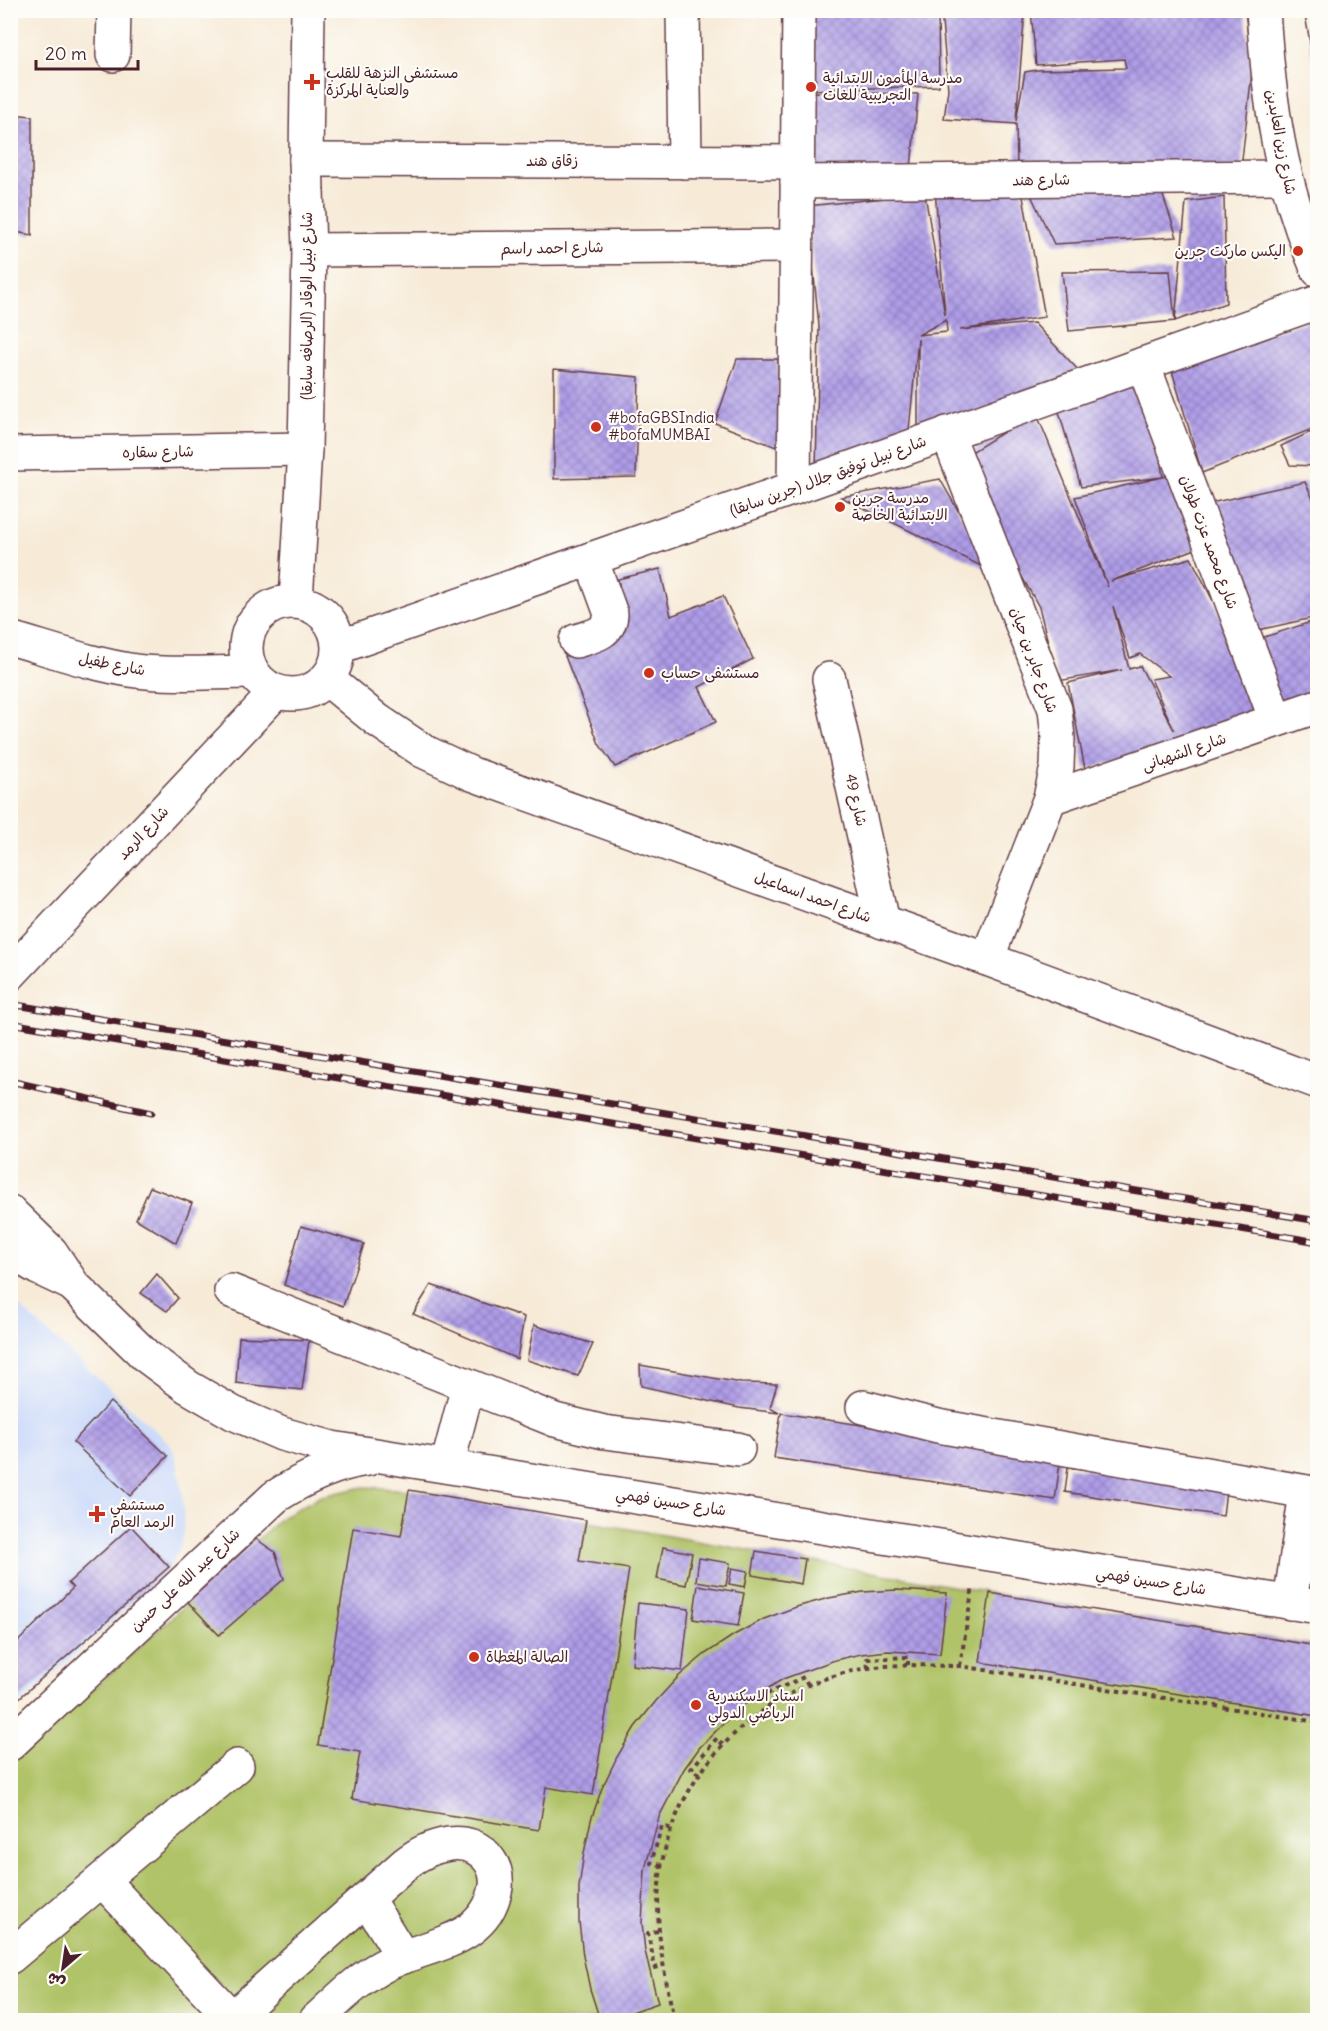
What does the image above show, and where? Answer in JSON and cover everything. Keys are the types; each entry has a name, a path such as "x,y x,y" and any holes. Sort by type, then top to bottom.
{"street":[{"path":"114,10 114,56"},
{"name":"شارع نبيل الوقاد (الرصافه سابقا)","path":"296,601 305,449 309,250 306,160 308,10"},
{"path":"683,10 685,162"},
{"path":"794,488 799,10"},
{"name":"شارع زين العابدين","path":"1263,10 1272,107 1284,177 1300,230 1317,270"},
{"name":"زقاق هند","path":"306,160 685,162 797,172"},
{"name":"شارع هند","path":"797,172 1284,177"},
{"name":"شارع احمد راسم","path":"309,250 796,246"},
{"name":"شارع نبيل توفيق جلال (جرين سابقا)","path":"339,647 1317,302"},
{"name":"شارع محمد عزت طولان","path":"1143,364 1276,720"},
{"name":"شارع جابر بن حيان","path":"946,434 1055,709 1058,738 1057,767 1050,798 987,959"},
{"name":"شارع سقاره","path":"10,454 305,449"},
{"path":"576,641 605,630 610,620 611,614 591,559"},
{"path":"296,601 312,606 326,616 335,631 339,647 336,664 327,679 316,688 303,693 290,694 264,682 246,658 245,644 256,617 281,602 296,601"},
{"name":"شارع طفيل","path":"10,638 136,671 183,673 264,682"},
{"name":"شارع احمد اسماعيل","path":"327,679 377,720 423,751 472,774 987,959 1317,1082"},
{"name":"شارع 49","path":"829,679 883,922"},
{"name":"شارع الرمد","path":"11,972 264,682"},
{"name":"شارع الشهبانى","path":"1050,798 1317,706"},
{"path":"10,1212 51,1252 73,1285"},
{"path":"10,1251 38,1269 73,1285"},
{"name":"شارع حسين فهمي","path":"73,1285 146,1356 188,1387 233,1413 282,1434 332,1448 1304,1605"},
{"path":"231,1291 555,1420 604,1432 738,1449"},
{"path":"447,1466 468,1386"},
{"path":"863,1407 938,1426 1312,1493 1304,1605"},
{"name":"شارع عبد الله على حسن","path":"10,1744 275,1497 326,1469 384,1456"},
{"path":"10,1957 237,1766"},
{"path":"102,1880 231,2019 412,1859 435,1847 463,1844 474,1847 484,1854 491,1863 496,1885 486,1911 477,1923 466,1933 453,1940 403,1957 369,1974 316,2020"},
{"path":"367,1899 403,1957"}],"path":[{"path":"960,1666 978,1552"},
{"path":"888,1651 889,1658"},
{"path":"868,1668 867,1659 908,1657 908,1665"},
{"path":"674,2020 658,1931 658,1898 662,1865 672,1829 699,1774 723,1744 774,1702 808,1685 847,1672 868,1668 908,1665 960,1666 1317,1722"},
{"path":"774,1702 769,1693 804,1677 808,1685"},
{"path":"783,1679 786,1685"},
{"path":"699,1774 691,1769 717,1738 723,1744"},
{"path":"699,1747 706,1752"},
{"path":"662,1865 651,1863 662,1826 672,1829"},
{"path":"650,1843 657,1844"},
{"path":"658,1931 648,1933 655,1968 663,1966"},
{"path":"645,1951 651,1950"},
{"path":"475,2020 487,2020"}],"shaded area":[{"name":"مستشفي الرمد العام","path":"10,1298 171,1445 183,1494 184,1533 177,1554 165,1574 11,1712"}],"green space":[{"name":"استاد الاسكندرية الرياضي الدولي","path":"364,1487 409,1490 990,1593 1317,1646 1317,2020 11,2020 11,1764 282,1517 321,1496"}],"building":[{"path":"807,10 938,10 939,86 806,90"},
{"path":"941,10 1025,10 1016,121 1025,72 1126,68 1124,59 1036,65 1031,10 1245,10 1252,72 1241,168 1017,167 1016,124 944,119 948,89"},
{"path":"1304,10 1317,10 1317,75 1316,75"},
{"path":"808,92 918,94 911,168 797,182"},
{"path":"10,114 32,116 32,235 10,231"},
{"path":"1157,178 1177,237 1054,244 1029,191"},
{"path":"1020,180 1045,317 960,330 1034,323 1081,373 918,436 918,339 908,440 816,472 819,326 807,206 925,194 945,315 935,190","holes":["946,320 947,332 918,335"]},
{"path":"1224,197 1226,303 1175,321 1186,202"},
{"path":"1170,271 1175,321 1069,331 1062,272"},
{"path":"1317,318 1317,427 1202,473 1170,364"},
{"path":"737,359 778,359 781,449 715,423"},
{"name":"#bofaGBSIndia #bofaMUMBAI","path":"554,369 639,377 636,477 554,479"},
{"path":"1146,372 1163,477 1081,487 1054,395"},
{"path":"1036,412 1108,587 1075,497 1172,474 1198,548 1111,581 1191,558 1227,628 1264,725 1085,769 1068,683 1122,670 1058,681 1039,607 957,461","holes":["1113,606 1130,658 1140,654 1169,676 1151,679 1174,730 1140,666 1129,669"]},
{"path":"1317,429 1317,466 1290,465 1281,446"},
{"path":"940,479 993,572 841,497"},
{"path":"1305,482 1317,507 1317,617 1258,630 1206,504"},
{"name":"مستشفى حساب","path":"660,569 671,616 723,596 753,659 699,687 716,722 615,767 599,744 565,656 592,642 622,599 618,579"},
{"path":"1317,620 1317,706 1276,720 1255,640"},
{"path":"150,1187 192,1203 176,1243 136,1219"},
{"path":"301,1226 364,1244 343,1306 284,1285"},
{"path":"157,1274 178,1298 167,1311 141,1293"},
{"path":"431,1285 524,1317 517,1359 413,1314"},
{"path":"534,1325 593,1344 578,1376 527,1360"},
{"path":"239,1337 309,1340 302,1390 236,1383"},
{"path":"640,1365 741,1383 777,1384 770,1408 779,1413 739,1408 641,1386"},
{"path":"110,1402 168,1456 130,1496 73,1442"},
{"path":"781,1413 1061,1455 1055,1500 774,1458"},
{"path":"1068,1467 1226,1490 1223,1516 1065,1492"},
{"name":"الصالة المغطاة","path":"409,1490 586,1520 579,1561 629,1569 593,1795 546,1787 539,1830 352,1799 360,1752 318,1745 353,1528 401,1536"},
{"path":"131,1526 169,1567 10,1706 10,1649 73,1588 68,1583"},
{"path":"256,1539 275,1552 284,1579 219,1635 188,1602"},
{"path":"663,1547 692,1553 686,1585 657,1579"},
{"path":"756,1551 805,1559 801,1584 752,1575"},
{"path":"699,1558 730,1563 726,1586 696,1581"},
{"path":"732,1568 748,1571 745,1587 729,1584"},
{"path":"698,1585 744,1593 738,1626 693,1619"},
{"path":"897,1590 947,1593 940,1654 888,1651 861,1654 835,1660 783,1679 738,1709 700,1747 684,1769 659,1817 645,1869 642,1923 645,1951 658,2003 609,2020 600,2020 583,1956 579,1922 579,1887 591,1820 602,1788 635,1727 679,1676 705,1654 764,1619 829,1598 863,1592"},
{"path":"990,1593 1317,1646 1317,1716 980,1662"},
{"path":"638,1603 689,1609 682,1671 632,1665"}],"railway":[{"path":"10,1004 1318,1221"},
{"path":"10,1023 1318,1242"},
{"path":"10,1081 151,1113"}],"place":[{"name":"مستشفى النزهة للقلب والعناية المركزة","path":"312,82"},
{"name":"مدرسة المأمون الابتدائية التجريبية للغات","path":"811,87"},
{"name":"اليكس ماركت جرين","path":"1298,251"},
{"name":"#bofaGBSIndia #bofaMUMBAI","path":"596,427"},
{"name":"مدرسة جرين الابتدائية الخاصة","path":"840,507"},
{"name":"مستشفى حساب","path":"649,673"},
{"name":"مستشفي الرمد العام","path":"97,1514"},
{"name":"الصالة المغطاة","path":"474,1657"},
{"name":"استاد الاسكندرية الرياضي الدولي","path":"696,1705"}]}
